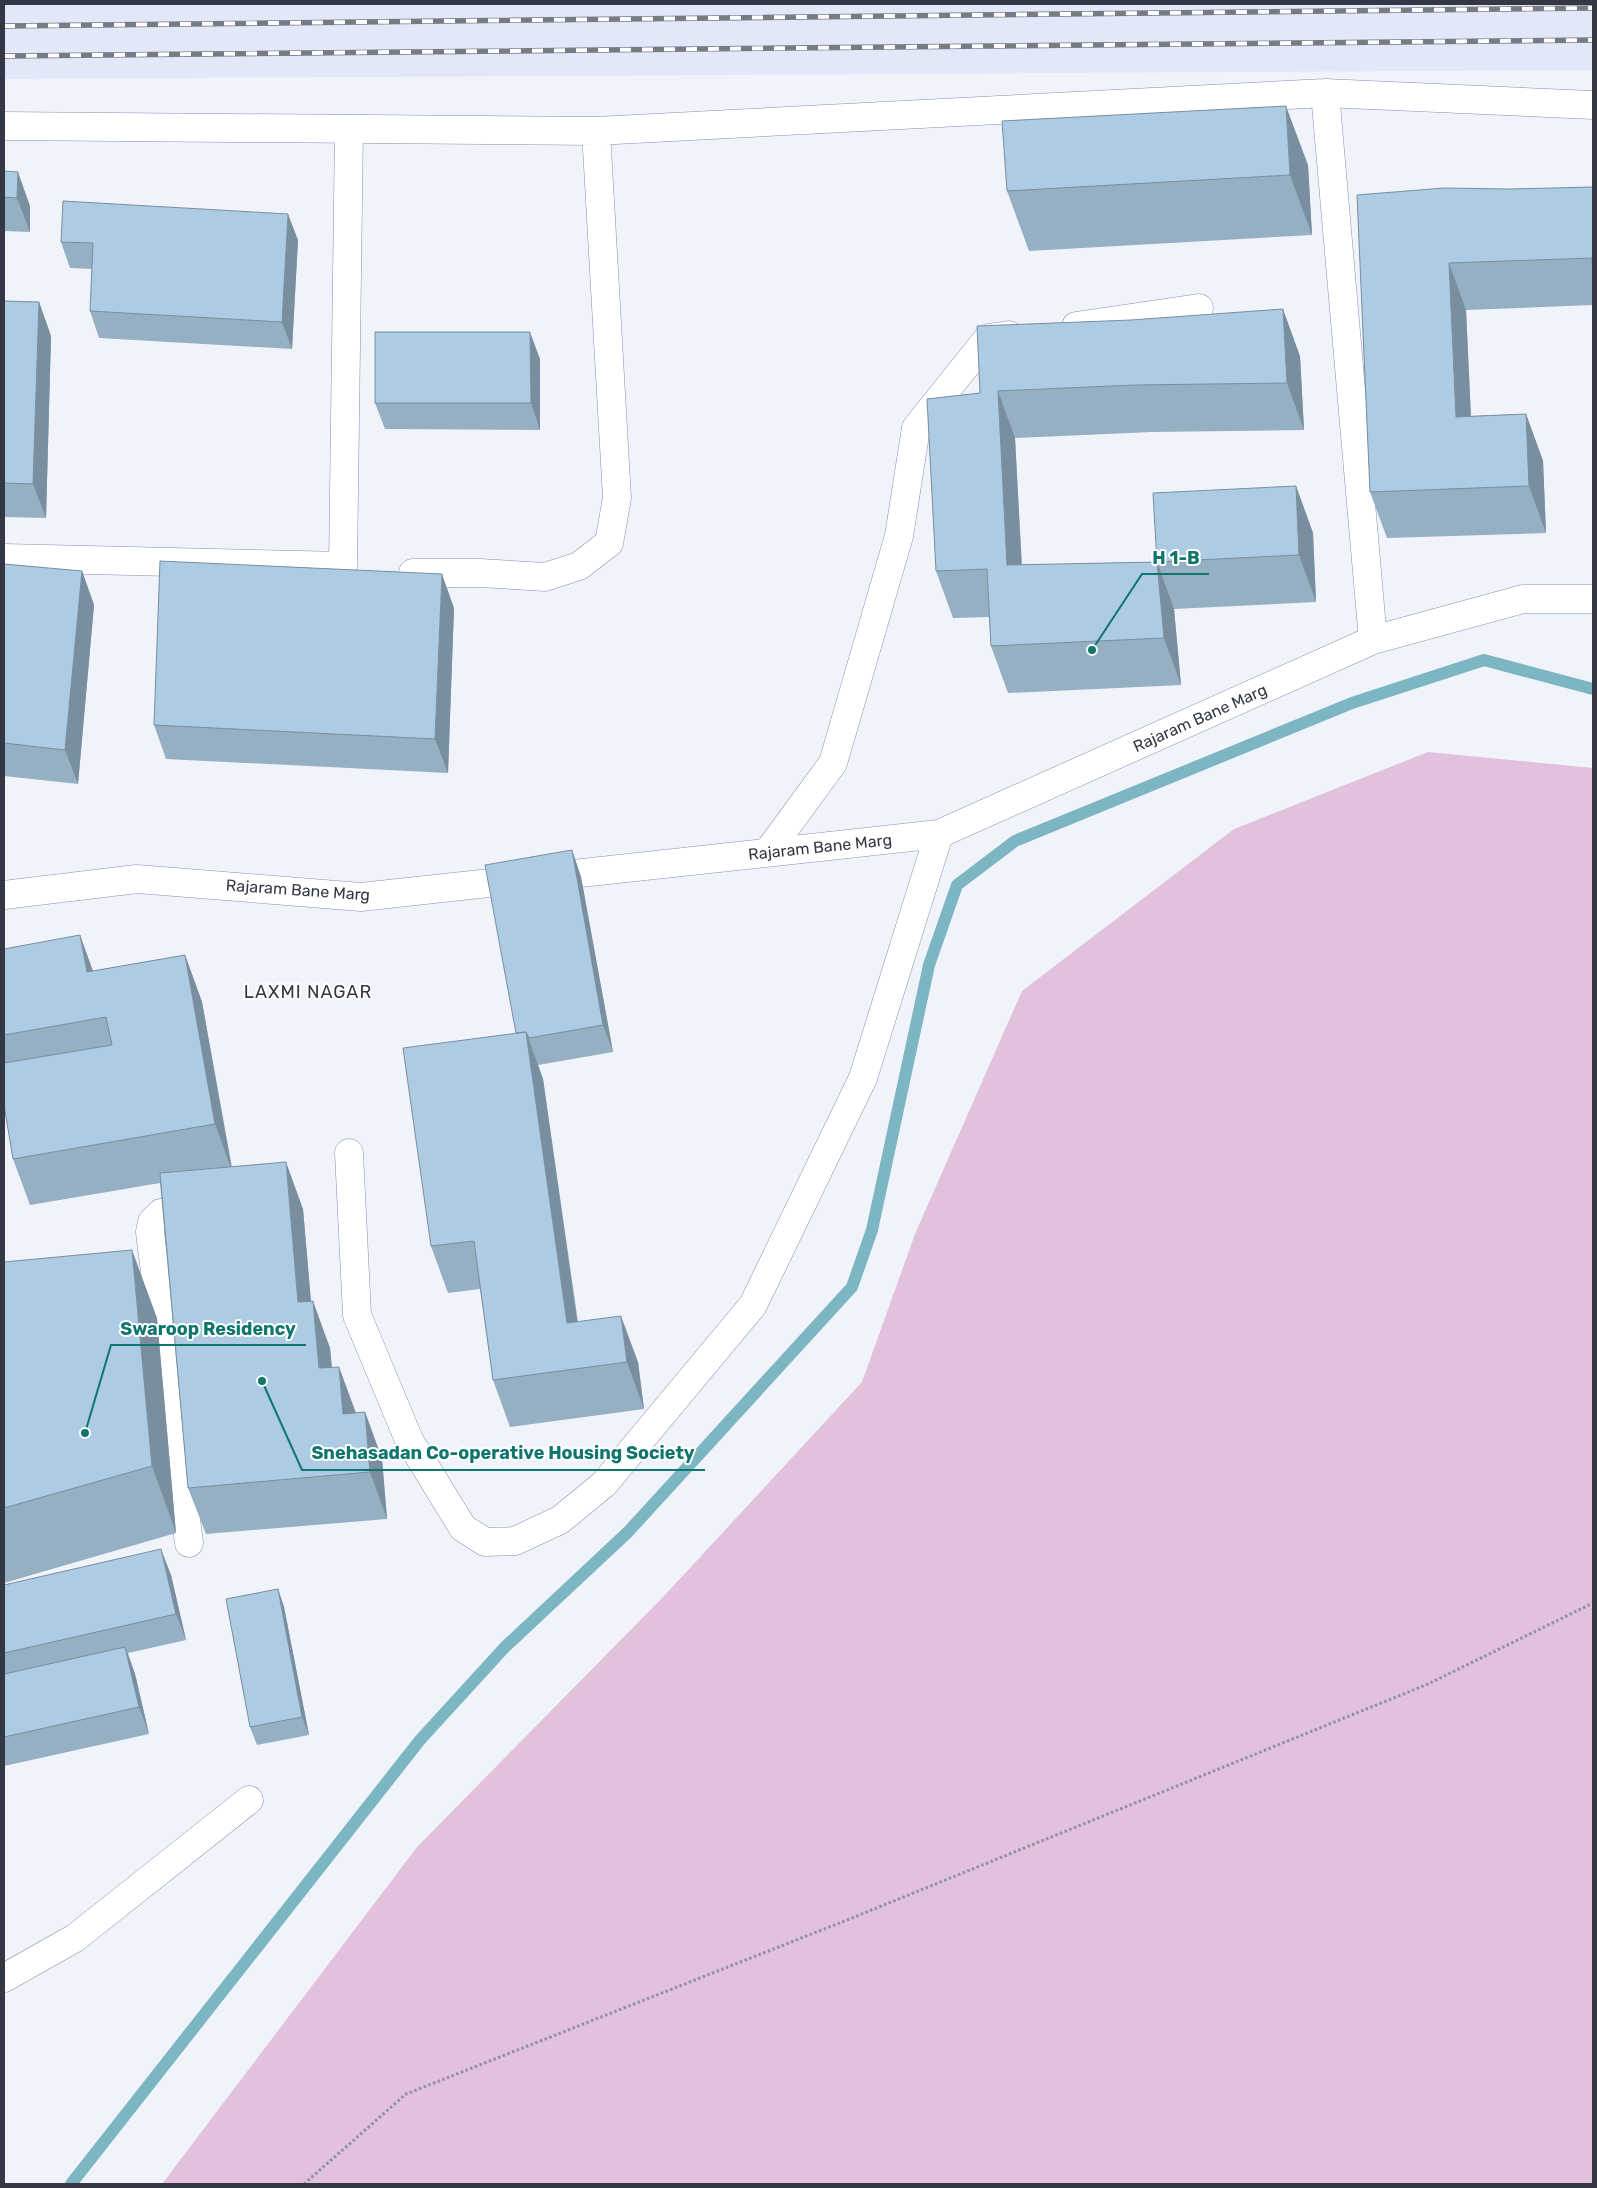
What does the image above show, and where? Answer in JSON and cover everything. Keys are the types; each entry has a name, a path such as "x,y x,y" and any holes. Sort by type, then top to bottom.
{"street":[{"path":"4,126 596,131 1325,93 1593,105"},
{"path":"1325,93 1373,640"},
{"path":"4,558 342,566 349,129"},
{"path":"412,573 480,573 545,577 579,566 609,543 617,498 596,131"},
{"path":"767,853 833,763 899,536 916,428 988,338 1199,308"},
{"name":"Rajaram Bane Marg","path":"4,895 137,879 361,897 939,834 1373,640 1523,599 1593,599"},
{"path":"349,1153 357,1315 409,1440 462,1528 485,1542 515,1541 560,1520 604,1484 753,1305 863,1078 939,834"},
{"path":"189,1543 147,1299 150,1232 152,1222 161,1213 227,1206"},
{"path":"4,1978 75,1938 249,1800"}],"path":[{"path":"304,2184 406,2094 848,1920 1428,1684 1593,1603"}],"shaded area":[{"path":"4,4 1593,4 1593,70 4,79"},
{"path":"1428,752 1593,768 1593,2184 162,2184 417,1847 664,1596 862,1382 915,1234 1022,991 1234,829"}],"building":[{"path":"1286,106 1290,175 1007,191 1002,121"},
{"path":"4,171 18,172 17,198 4,197"},
{"path":"1593,187 1593,278 1592,258 1449,263 1456,417 1526,414 1529,486 1370,492 1357,195 1444,188"},
{"path":"63,201 288,214 282,322 90,311 93,243 61,242"},
{"path":"4,301 39,302 33,484 4,483"},
{"path":"1283,309 1287,383 1135,385 998,391 1007,565 1157,562 1164,638 991,646 987,569 936,571 927,399 980,393 977,326 1131,320"},
{"path":"375,332 530,332 531,403 375,403"},
{"path":"1296,486 1299,555 1157,562 1153,493"},
{"path":"160,561 442,574 435,739 154,725"},
{"path":"4,564 82,571 65,750 4,743"},
{"path":"572,850 603,1025 529,1038 526,1032 516,1033 485,865"},
{"path":"80,935 87,972 185,955 215,1124 13,1159 4,1105 4,1063 112,1045 106,1017 4,1035 4,949"},
{"path":"526,1032 567,1323 621,1316 627,1362 493,1380 474,1241 431,1246 403,1048"},
{"path":"286,1162 298,1302 313,1301 319,1368 339,1367 343,1414 365,1412 370,1472 188,1488 160,1173"},
{"path":"132,1250 152,1466 4,1508 4,1262"},
{"path":"161,1549 176,1614 4,1653 4,1585"},
{"path":"278,1589 302,1717 250,1727 226,1599"},
{"path":"125,1647 139,1707 4,1737 4,1674"}],"waterway":[{"path":"71,2184 420,1740 505,1647 628,1532 852,1287 872,1230 929,965 957,885 1015,841 1352,703 1484,660 1593,689"}],"railway":[{"path":"4,26 1593,8"},
{"path":"4,56 1593,40"}],"place":[{"name":"H 1-B","path":"1092,650"},
{"name":"Snehasadan Co-operative Housing Society","path":"262,1381"},
{"name":"Swaroop Residency","path":"85,1433"}],"district":[{"name":"LAXMI NAGAR","path":"308,992"}]}
